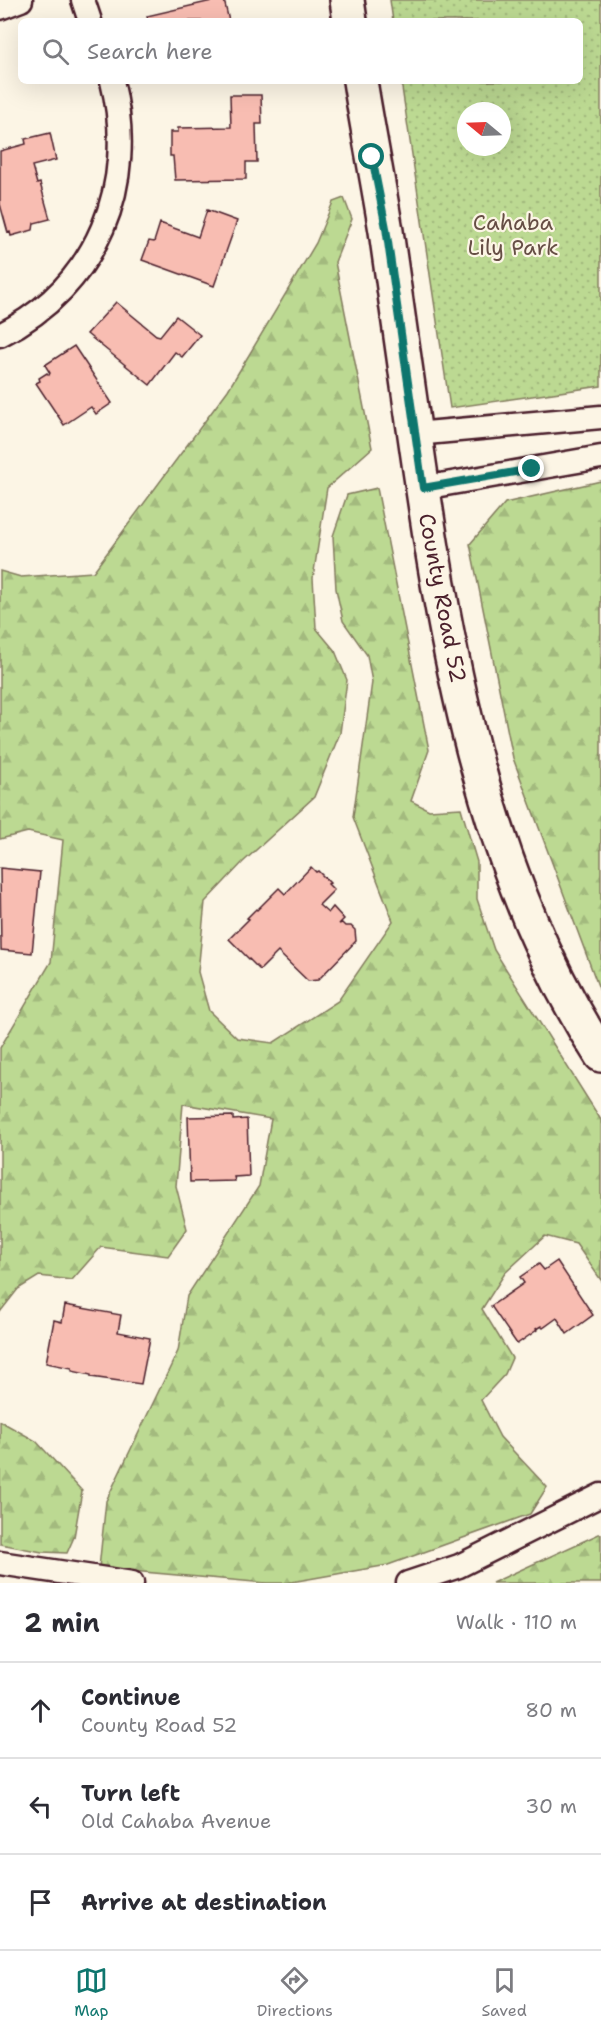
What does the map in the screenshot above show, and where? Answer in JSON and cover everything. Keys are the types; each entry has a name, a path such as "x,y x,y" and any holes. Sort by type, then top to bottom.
{"main road":[{"path":"347,0 350,18"},
{"name":"County Road 52","path":"361,84 386,228 442,613 488,808 535,934 562,991 601,1055"}],"street":[{"path":"0,8 21,0"},
{"path":"82,0 89,18"},
{"path":"0,334 27,320 49,303 86,260 100,236 117,183 120,156 120,129 112,84"},
{"path":"415,434 601,417"},
{"path":"423,488 601,457"},
{"path":"408,1583 459,1566 601,1495"},
{"path":"0,1563 132,1583"}],"green space":[{"name":"Cahaba Lily Park","path":"390,0 601,0 601,386 450,408 401,84 583,84 583,18 393,18"},
{"path":"344,198 352,219 335,262 372,448 327,488 313,578 316,628 335,651 347,680 340,733 314,797 243,862 205,902 198,972 209,1011 237,1038 273,1043 338,1001 393,921 353,817 372,682 367,655 343,621 336,589 333,536 347,495 377,488 429,750 411,801 429,810 461,808 477,862 477,899 494,950 601,1120 601,1280 576,1244 545,1236 505,1273 482,1309 512,1358 505,1374 481,1400 500,1437 547,1487 530,1514 388,1565 286,1583 99,1568 106,1501 178,1351 187,1296 259,1186 271,1119 183,1104 176,1186 187,1229 168,1256 101,1247 72,1280 39,1276 18,1289 0,1312 0,1048 51,962 63,840 28,832 0,839 0,571 21,577 93,572 228,390 316,243 333,202"},
{"path":"601,481 601,994 513,758 470,544 505,503"},
{"path":"0,1421 36,1441 82,1491 74,1537 67,1553 42,1552 0,1544"},
{"path":"601,1534 601,1583 492,1583"}],"building":[{"path":"224,0 228,18 147,18 147,16"},
{"path":"230,95 261,95 262,124 256,124 257,162 246,162 246,179 175,180 173,156 170,156 170,132 178,132 178,128 231,127"},
{"path":"50,133 56,160 32,166 37,184 40,183 50,219 34,223 33,230 11,236 10,232 8,233 0,204 0,151 26,144 25,139"},
{"path":"207,210 237,221 214,286 142,260 149,241 154,242 160,223 198,237"},
{"path":"116,302 156,335 160,336 176,316 200,335 182,357 175,352 150,385 87,334"},
{"path":"74,346 112,403 96,414 91,407 64,425 36,383 40,381 39,378 50,373 45,365"},
{"path":"311,867 330,883 328,884 334,890 319,905 328,913 333,907 344,919 339,924 351,926 355,930 356,941 318,980 308,981 278,952 260,970 229,939 249,919 247,918 279,888 285,894"},
{"path":"0,868 40,872 32,953 1,950"},
{"path":"233,1116 233,1120 247,1119 249,1176 234,1177 235,1181 190,1182 188,1117"},
{"path":"557,1261 593,1315 567,1334 557,1318 543,1328 541,1326 536,1329 517,1344 491,1306 524,1283 520,1277 539,1264 544,1270"},
{"path":"65,1305 121,1315 118,1332 150,1338 141,1384 91,1377 91,1375 72,1371 72,1368 46,1363 54,1320 62,1322"}],"route":[{"path":"372,157 386,228 423,488 532,469"}]}
